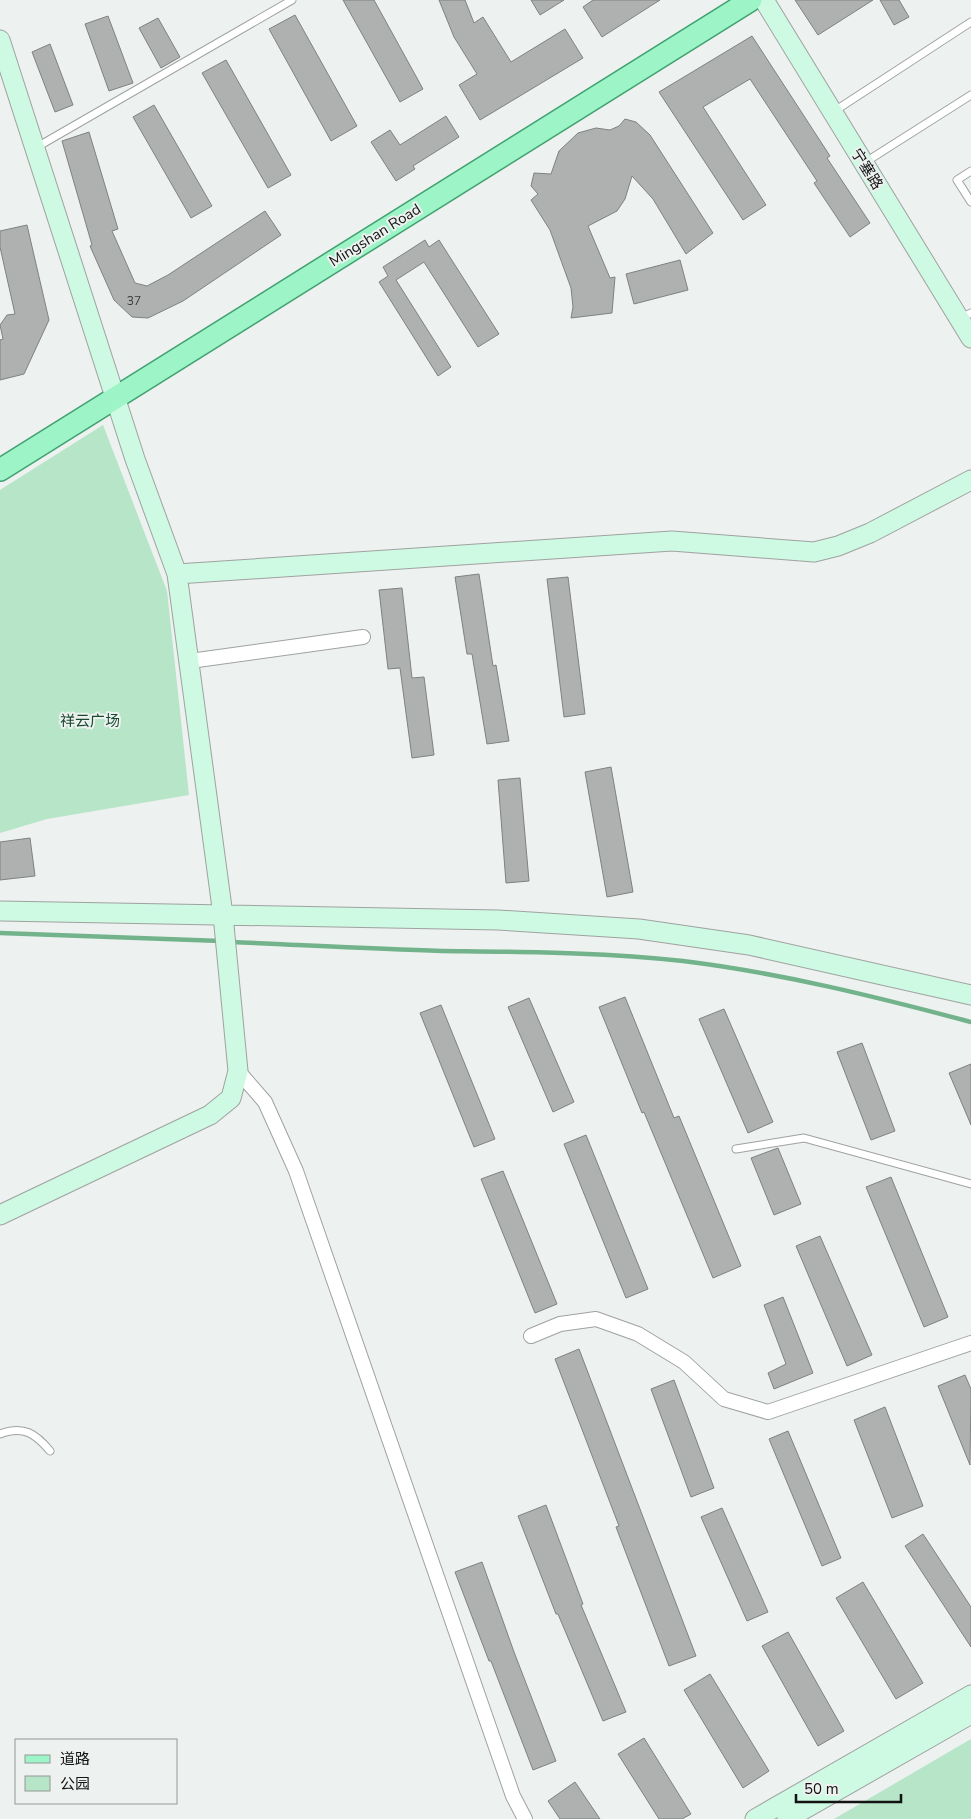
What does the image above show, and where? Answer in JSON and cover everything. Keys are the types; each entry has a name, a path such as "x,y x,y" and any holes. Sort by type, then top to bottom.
{"main road":[{"name":"Mingshan Road","path":"0,470 751,0"}],"street":[{"name":"宁塞路","path":"764,0 864,163 965,316 971,338"},
{"path":"0,40 135,459 177,574 224,924 238,1071 231,1098 210,1115 0,1215"},
{"path":"177,574 672,541 814,552 838,546 870,533 971,480"},
{"path":"190,661 362,638"},
{"path":"0,911 224,924 498,920 639,928 749,944 971,995"},
{"path":"238,1071 265,1102 296,1171 513,1796 525,1819"},
{"path":"531,1336 560,1324 596,1319 638,1334 684,1362 724,1400 768,1412 971,1343"},
{"path":"755,1819 971,1695"},
{"path":"787,1819 971,1714"}],"lane":[{"path":"36,148 292,0"},
{"path":"832,112 971,22"},
{"path":"864,163 971,95"},
{"path":"971,171 957,180 971,202"},
{"path":"736,1149 804,1138 971,1184"},
{"path":"0,1434 22,1430 38,1436 50,1451"}],"green space":[{"name":"祥云广场","path":"103,425 167,591 189,795 47,819 0,833 0,490"},
{"path":"971,1739 971,1819 834,1819"}],"building":[{"path":"343,0 374,0 423,89 400,102"},
{"path":"439,0 465,0 474,23 483,17 511,62 565,29 583,58 480,120 459,85 477,74 454,37"},
{"path":"531,0 564,0 540,15"},
{"path":"593,0 660,0 602,37 583,7"},
{"path":"795,0 873,0 818,35"},
{"path":"880,0 899,0 909,17 894,25"},
{"path":"295,15 357,126 331,141 269,29"},
{"path":"108,16 133,83 109,91 85,24"},
{"path":"158,18 180,57 161,68 139,28"},
{"path":"752,36 830,156 827,158 870,223 850,237 814,183 817,181 750,79 703,107 766,205 743,220 659,92"},
{"path":"50,44 73,105 55,112 32,52"},
{"path":"226,60 291,175 268,188 202,73"},
{"path":"154,105 212,206 191,218 133,117"},
{"path":"446,116 459,137 413,166 415,169 396,181 371,142 390,130 400,145"},
{"path":"625,119 636,122 650,135 713,233 686,254 653,199 632,176 625,199 617,211 588,226 610,278 615,277 612,313 571,318 573,307 571,288 550,230 531,200 538,194 531,186 534,173 551,174 559,151 578,133 596,128 610,130 619,126"},
{"path":"89,132 118,229 112,231 135,283 147,286 168,275 265,211 281,235 183,301 148,318 132,317 114,300 90,246 92,245 62,141"},
{"path":"27,225 49,320 24,374 0,380 0,340 3,339 0,325 7,315 15,314 0,247 0,231"},
{"path":"425,240 429,247 439,240 499,334 478,347 424,262 396,280 451,367 438,376 379,282 388,276 383,267"},
{"path":"680,260 688,290 634,304 626,274"},
{"path":"479,574 493,666 496,665 509,741 487,744 472,654 467,654 455,577"},
{"path":"568,577 585,714 564,717 547,579"},
{"path":"402,588 412,678 424,677 434,755 412,758 400,668 388,669 379,590"},
{"path":"611,767 633,892 607,897 585,772"},
{"path":"520,778 529,881 506,883 498,780"},
{"path":"30,838 35,876 0,880 0,842"},
{"path":"625,997 674,1118 679,1116 741,1266 713,1278 599,1007"},
{"path":"529,998 574,1102 553,1112 508,1007"},
{"path":"441,1005 495,1139 474,1147 420,1013"},
{"path":"724,1009 773,1122 748,1133 699,1019"},
{"path":"862,1043 895,1131 871,1140 837,1052"},
{"path":"971,1064 971,1125 949,1073"},
{"path":"586,1135 648,1289 626,1298 564,1144"},
{"path":"778,1148 801,1204 774,1215 751,1158"},
{"path":"503,1171 557,1304 535,1313 481,1179"},
{"path":"891,1177 948,1317 924,1327 866,1187"},
{"path":"820,1236 872,1355 847,1366 796,1246"},
{"path":"783,1297 813,1373 774,1389 768,1373 786,1364 764,1305"},
{"path":"579,1349 696,1656 669,1666 616,1527 619,1526 555,1359"},
{"path":"965,1375 971,1389 970,1465 938,1386"},
{"path":"674,1380 714,1488 691,1497 651,1389"},
{"path":"885,1407 923,1506 892,1518 854,1420"},
{"path":"788,1431 841,1558 822,1566 769,1439"},
{"path":"546,1505 583,1604 581,1605 626,1712 603,1721 558,1614 556,1614 518,1516"},
{"path":"722,1508 768,1612 747,1621 701,1517"},
{"path":"923,1534 971,1607 971,1647 905,1546"},
{"path":"482,1562 556,1761 533,1770 455,1572"},
{"path":"863,1582 923,1683 896,1699 836,1598"},
{"path":"788,1632 844,1731 818,1746 762,1646"},
{"path":"710,1674 769,1771 743,1788 684,1690"},
{"path":"644,1738 691,1814 682,1819 659,1819 618,1754"},
{"path":"575,1782 600,1819 560,1819 548,1801"}],"waterway":[{"path":"0,933 221,941"},
{"path":"231,942 416,950 593,954 683,961 792,979 971,1022"}]}
